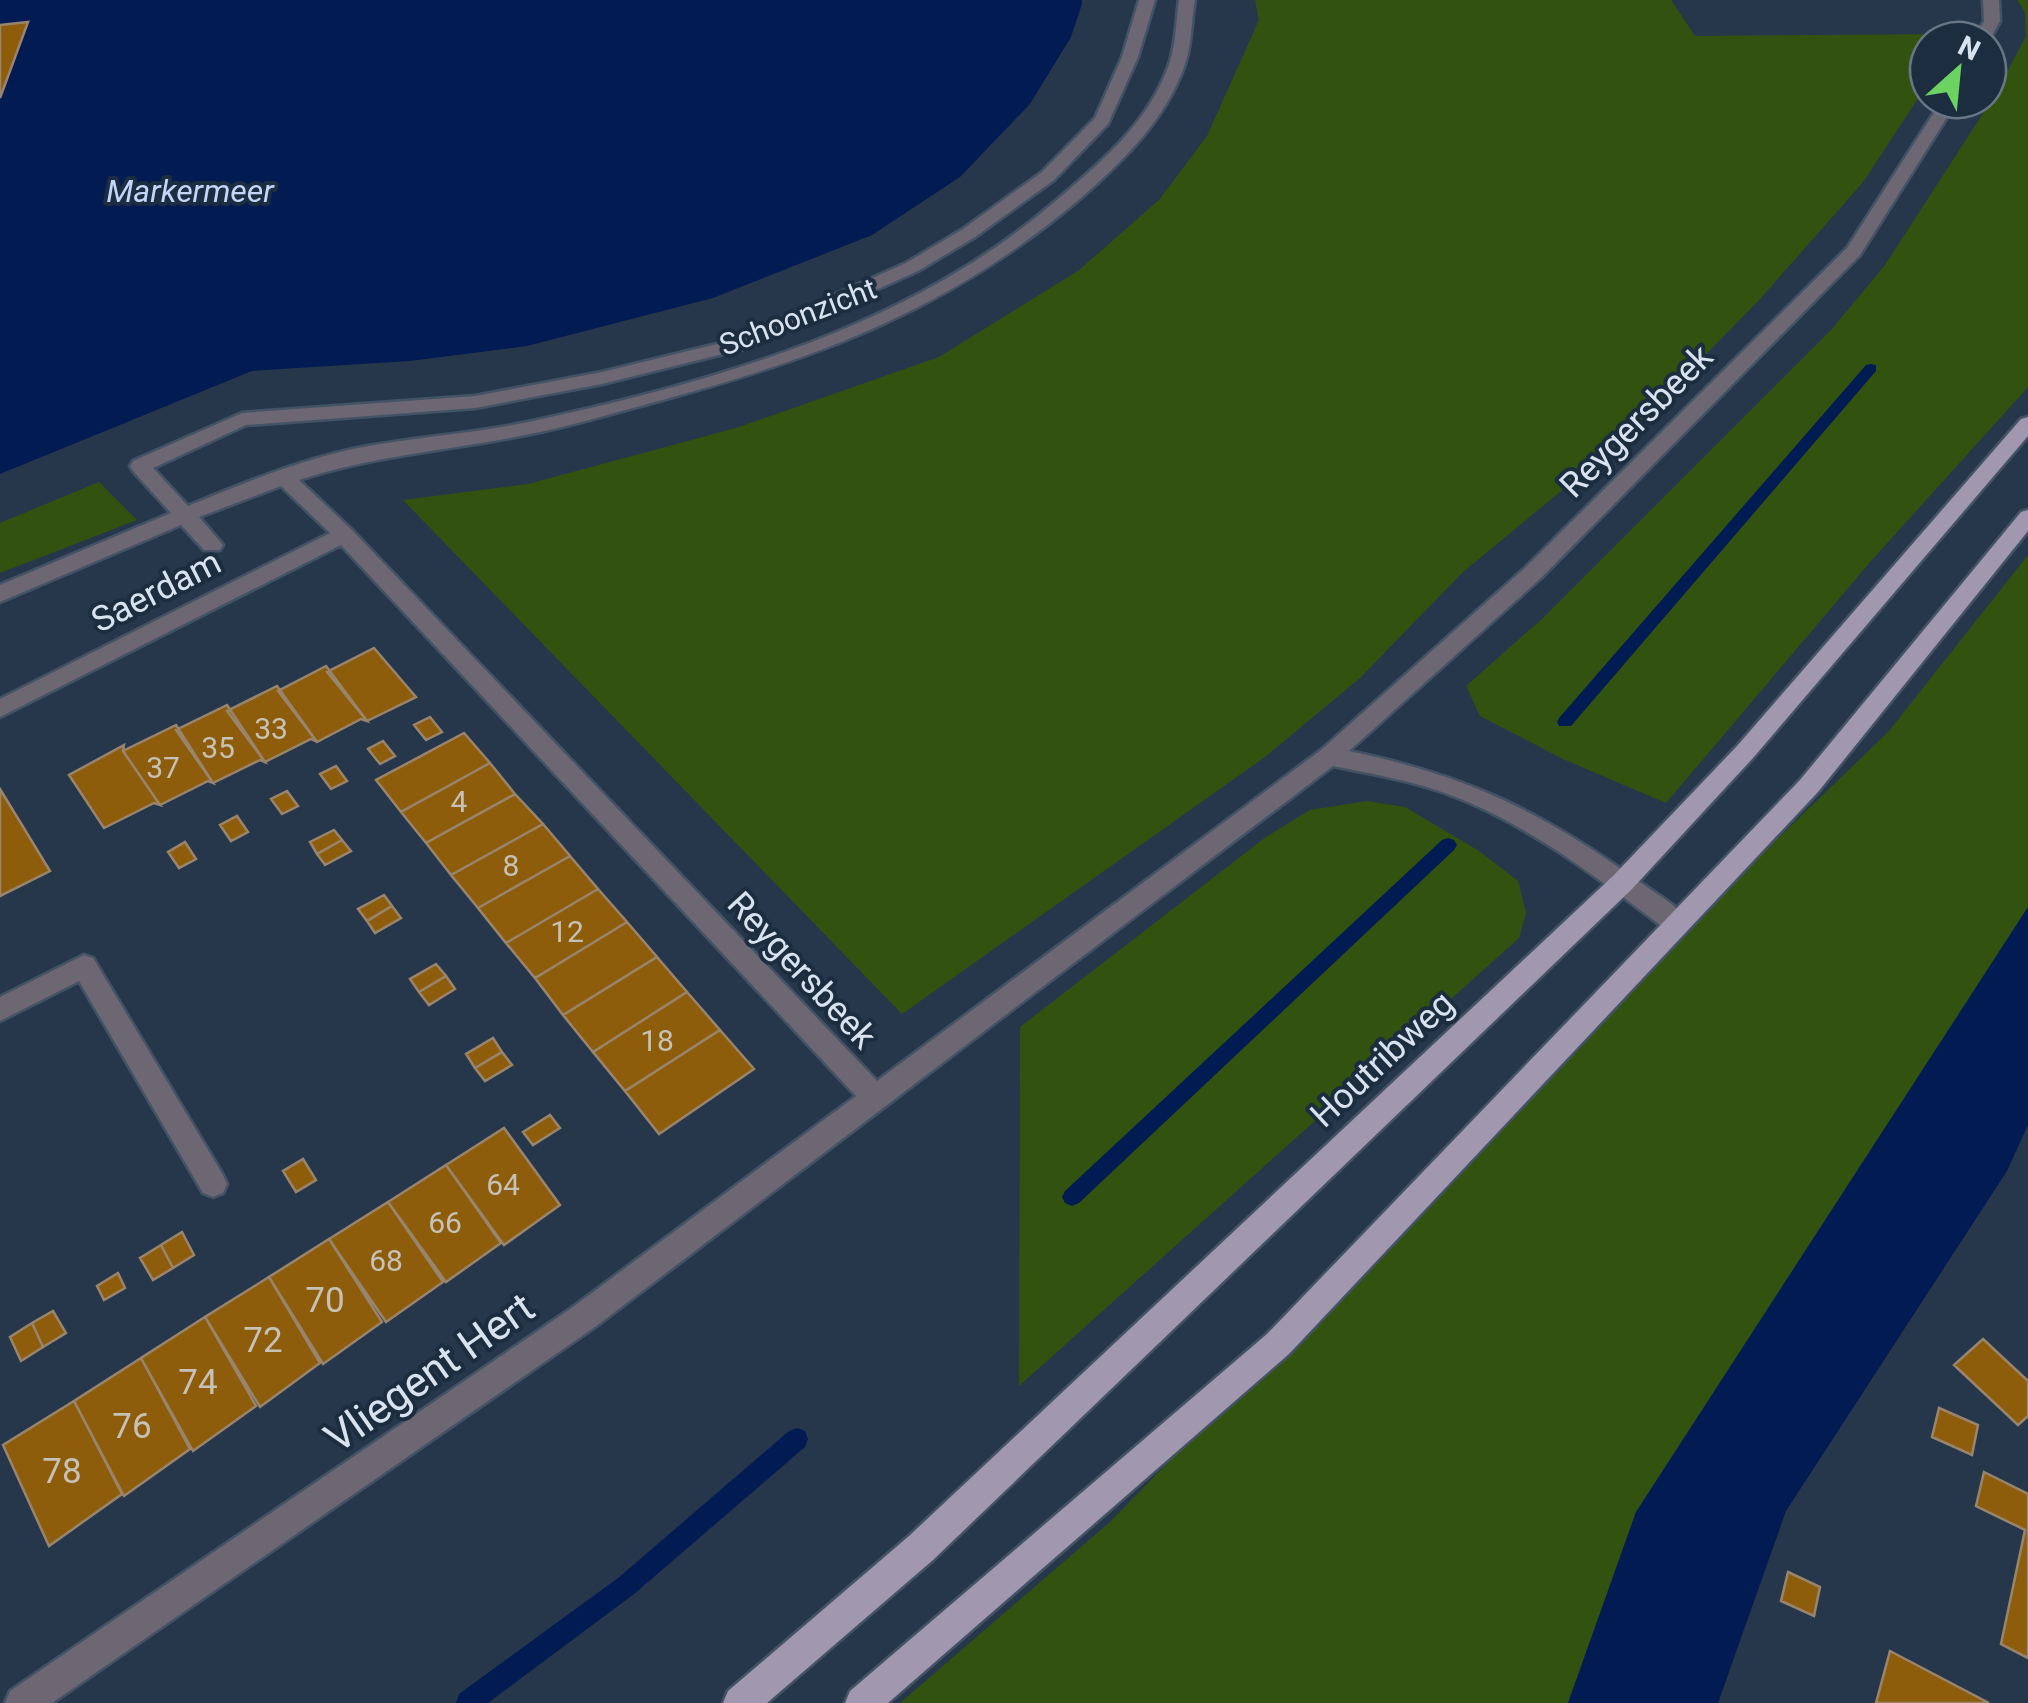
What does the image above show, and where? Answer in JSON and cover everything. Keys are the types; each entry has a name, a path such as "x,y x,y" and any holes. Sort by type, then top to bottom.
{"main road":[{"name":"Houtribweg","path":"740,1703 921,1548 1623,882 1745,752 2028,423"},
{"path":"862,1703 1278,1344 1808,786 2028,517"}],"street":[{"path":"212,545 140,466 242,419 475,402 602,378 740,344 912,267 969,233 1048,176 1102,120 1130,57 1147,0"},
{"name":"Schoonzicht","path":"0,594 183,514 352,456 531,428 756,369 858,330 945,288 1030,232 1092,179 1145,126 1178,66 1188,0"},
{"name":"Reygersbeek","path":"285,478 344,535 876,1099 1329,756 1534,572 1854,251 1937,120"},
{"name":"Saerdam","path":"0,710 344,535"},
{"path":"1329,756 1406,774 1482,798 1623,882 1677,924"},
{"path":"0,1010 84,966 213,1184"},
{"name":"Vliegent Hert","path":"22,1703 584,1318 876,1099"}],"green space":[{"path":"1255,0 1671,0 1695,36 1908,34 1908,114 1864,181 1760,299 1618,444 1463,572 1360,678 1265,757 902,1014 403,500 528,484 736,428 939,357 1078,271 1159,200 1207,136 1259,20"},
{"path":"2017,0 2028,0 2028,387 1871,561 1666,803 1563,759 1480,716 1466,686 1542,619 1832,329 1885,265 1979,120 2008,120 2008,70 2026,36 2025,12"},
{"path":"99,482 137,520 0,573 0,523"},
{"path":"2028,555 2028,907 1636,1512 1568,1703 900,1703 1110,1522 1770,846 1889,731"},
{"path":"1367,801 1405,807 1479,851 1518,881 1526,913 1519,938 1019,1386 1020,1027 1266,837 1310,810"}],"water":[{"name":"Markermeer","path":"0,0 1082,0 1082,4 1071,37 1030,104 960,177 872,235 713,298 527,346 410,361 252,371 0,474"},
{"path":"2028,907 2028,1125 2007,1171 1786,1511 1718,1703 1568,1703 1636,1512"}],"building":[{"path":"28,22 0,98 0,25"},
{"path":"374,648 416,697 367,721 327,672"},
{"path":"326,666 367,721 361,719 317,742 278,691"},
{"path":"277,686 317,742 311,739 265,762 227,711"},
{"path":"227,705 265,762 260,760 213,783 176,730"},
{"path":"430,717 442,732 426,740 414,725"},
{"path":"176,725 213,783 208,781 160,805 123,751"},
{"path":"464,733 490,763 401,812 376,780"},
{"path":"383,741 395,756 380,764 368,749"},
{"path":"124,745 123,751 160,805 154,803 104,828 69,775"},
{"path":"490,763 515,794 426,843 401,812"},
{"path":"336,766 347,781 331,789 320,774"},
{"path":"0,789 50,871 0,896"},
{"path":"287,791 298,806 282,814 271,799"},
{"path":"515,794 543,824 451,875 426,843"},
{"path":"237,816 248,832 231,841 220,825"},
{"path":"543,824 570,856 478,908 451,875"},
{"path":"334,830 342,840 317,854 310,842"},
{"path":"342,840 351,851 325,865 317,854"},
{"path":"185,842 196,859 179,868 168,852"},
{"path":"570,856 598,889 506,943 478,908"},
{"path":"598,889 627,922 535,978 506,943"},
{"path":"384,895 392,906 367,921 358,909"},
{"path":"392,906 401,918 375,933 367,921"},
{"path":"627,922 657,957 563,1015 535,978"},
{"path":"657,957 687,992 593,1052 563,1015"},
{"path":"436,964 446,976 419,992 410,979"},
{"path":"446,976 455,989 429,1005 419,992"},
{"path":"687,992 720,1030 625,1091 593,1052"},
{"path":"720,1030 754,1069 659,1134 625,1091"},
{"path":"493,1038 502,1052 475,1068 466,1054"},
{"path":"502,1052 512,1065 485,1081 475,1068"},
{"path":"550,1115 560,1128 533,1145 523,1132"},
{"path":"504,1128 560,1205 504,1245 446,1165"},
{"path":"303,1159 316,1180 296,1192 283,1171"},
{"path":"446,1165 501,1243 446,1282 388,1202"},
{"path":"388,1202 443,1282 386,1322 329,1239"},
{"path":"182,1232 194,1255 173,1268 161,1245"},
{"path":"329,1239 382,1322 323,1364 269,1277"},
{"path":"161,1245 173,1268 153,1280 140,1258"},
{"path":"118,1273 125,1288 104,1300 97,1286"},
{"path":"269,1277 320,1363 260,1407 205,1317"},
{"path":"53,1311 66,1333 43,1347 32,1323"},
{"path":"205,1317 256,1406 193,1451 141,1358"},
{"path":"32,1323 43,1347 21,1361 10,1337"},
{"path":"1983,1339 2028,1381 2028,1416 2018,1425 1954,1365"},
{"path":"141,1358 190,1449 124,1496 74,1401"},
{"path":"74,1401 122,1494 49,1546 3,1445"},
{"path":"1939,1408 1978,1425 1972,1455 1932,1437"},
{"path":"1984,1472 2028,1494 2028,1658 2001,1644 2025,1530 1976,1506"},
{"path":"1788,1572 1820,1587 1814,1616 1781,1601"},
{"path":"1890,1651 1989,1703 1876,1703"}],"waterway":[{"path":"1565,722 1871,368"},
{"path":"1072,1197 1448,845"},
{"path":"468,1703 626,1586 797,1439"}]}
